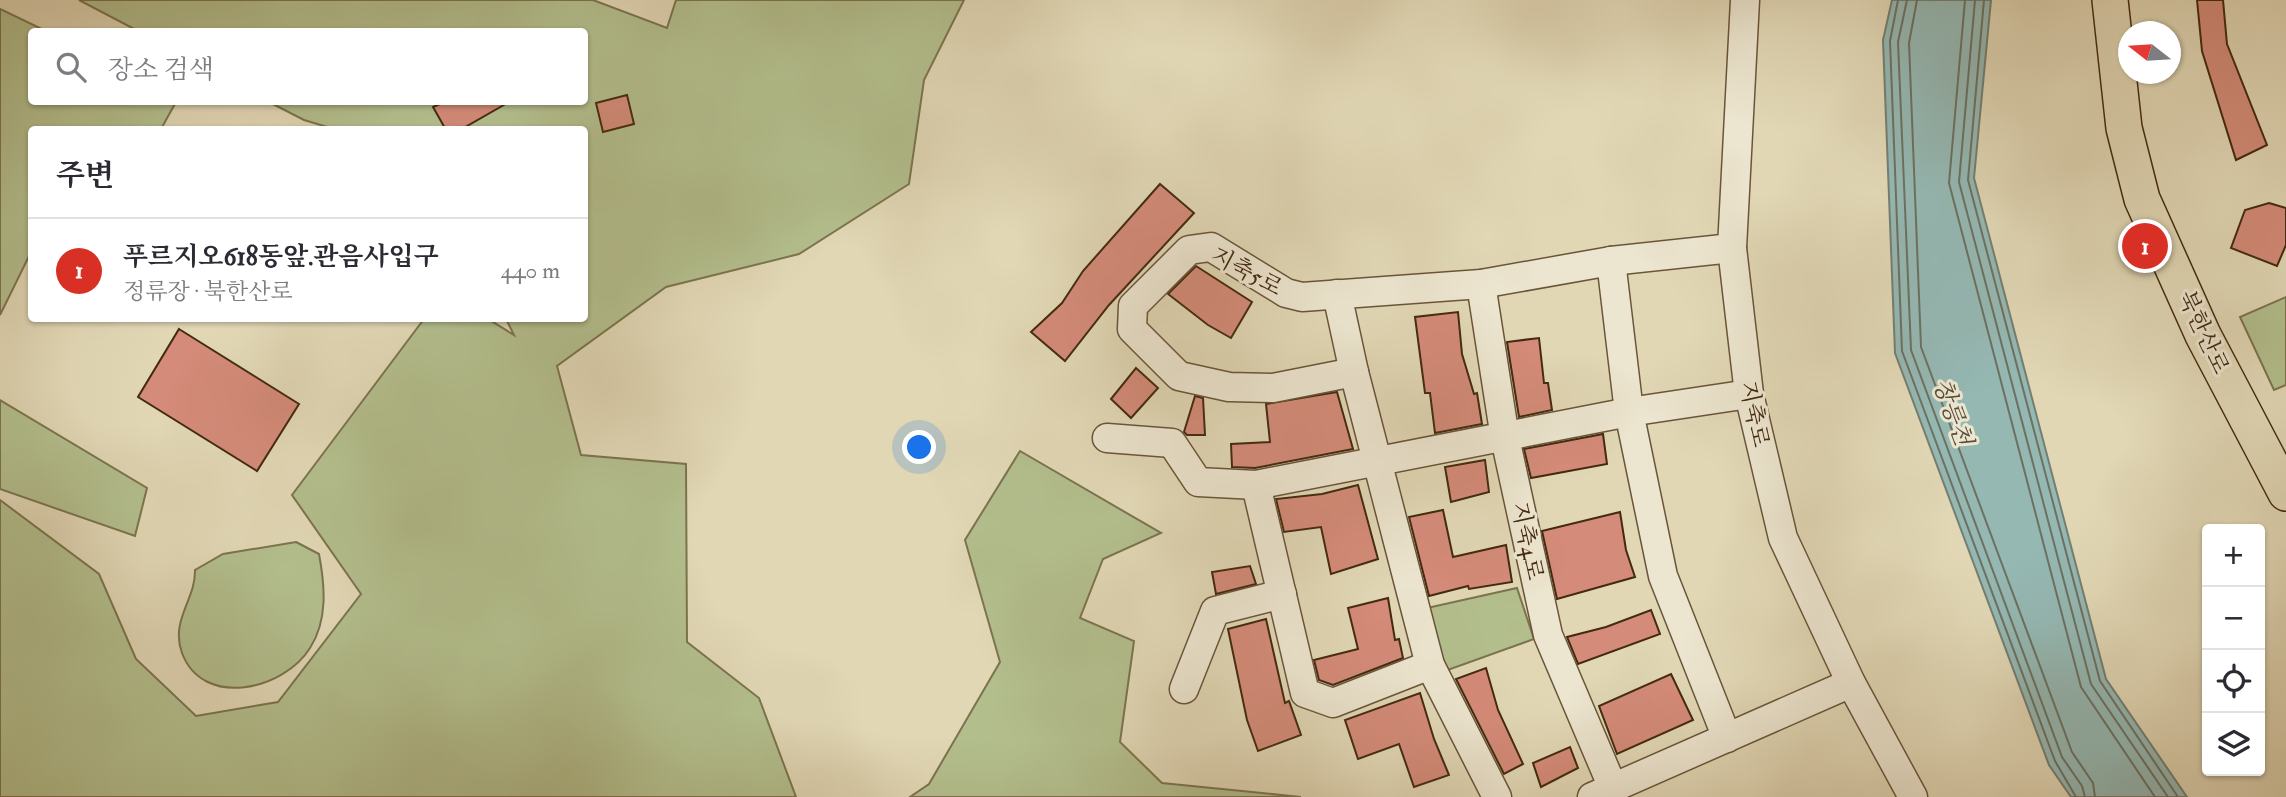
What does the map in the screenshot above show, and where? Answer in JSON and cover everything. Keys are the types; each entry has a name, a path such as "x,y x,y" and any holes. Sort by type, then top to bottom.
{"main road":[{"name":"북한산로","path":"2110,0 2124,128 2142,200 2203,335 2286,493"}],"street":[{"name":"지축로","path":"1745,0 1731,248 1749,394 1783,538 1851,683 1913,797"},
{"name":"지축5로","path":"1354,372 1273,388 1229,387 1179,376 1132,329 1133,306 1189,250 1212,247 1286,293 1301,297 1481,284 1611,261 1731,248"},
{"path":"1611,261 1629,412 1663,576 1727,737"},
{"name":"지축4로","path":"1481,284 1505,438 1548,635 1602,792 1851,683"},
{"path":"1337,294 1354,372 1430,665 1497,797"},
{"path":"1107,438 1172,443 1198,482 1256,485 1629,412 1749,394"},
{"path":"1256,485 1305,693 1333,704 1430,665"},
{"path":"1184,689 1215,611 1282,594"}],"green space":[{"path":"79,0 593,0 667,28 676,0 964,0 924,80 909,184 799,254 666,287 557,366 581,455 686,464 687,642 759,698 796,797 0,797 0,500 99,574 136,659 196,716 278,702 361,594 292,495 422,322 493,322 514,335 508,322 588,322 588,126 324,126 304,120 275,105 588,105 588,28 132,28"},
{"path":"0,9 40,28 28,28 28,105 174,105 163,126 28,126 28,258 0,315"},
{"path":"2286,297 2286,385 2274,390 2240,317"},
{"path":"0,400 147,488 135,536 0,489"},
{"path":"1020,451 1161,533 1103,559 1080,618 1134,641 1120,742 1162,783 1301,797 910,797 929,784 1000,662 965,540"},
{"path":"296,542 319,554 321,566 324,590 322,614 320,626 310,648 298,663 264,683 225,687 207,682 192,671 179,641 181,620 192,591 195,570 223,554"},
{"path":"1517,588 1534,639 1445,671 1427,608"}],"water":[{"name":"창릉천","path":"1892,0 1991,0 1974,178 2106,679 2187,797 2071,797 2049,765 1895,353 1883,40"}],"building":[{"path":"2197,0 2223,0 2227,44 2267,145 2236,160 2202,51"},
{"path":"627,95 634,124 603,132 596,103"},
{"path":"504,105 467,126 444,126 433,107"},
{"path":"1160,184 1194,213 1109,305 1065,361 1031,332 1062,303 1083,271"},
{"path":"2269,203 2286,208 2286,245 2277,266 2231,248 2245,210"},
{"path":"1196,266 1252,302 1231,338 1208,325 1168,294"},
{"path":"1458,312 1462,354 1474,394 1477,393 1482,424 1435,433 1430,393 1425,393 1415,317"},
{"path":"179,329 299,404 257,471 138,397"},
{"path":"1539,338 1544,383 1548,383 1552,410 1519,417 1507,342"},
{"path":"1136,368 1158,388 1131,418 1111,399"},
{"path":"1337,392 1353,449 1255,468 1232,467 1231,444 1270,442 1266,404"},
{"path":"1195,396 1203,398 1205,435 1187,435 1184,432"},
{"path":"1603,434 1607,464 1531,478 1524,449"},
{"path":"1485,460 1489,492 1451,502 1445,467"},
{"path":"1358,485 1378,559 1331,574 1321,527 1284,532 1276,499 1322,494"},
{"path":"1443,510 1453,557 1506,545 1512,582 1469,589 1468,586 1429,596 1409,517"},
{"path":"1620,512 1626,550 1635,577 1557,599 1542,531"},
{"path":"1250,566 1256,584 1216,594 1212,572"},
{"path":"1388,598 1395,640 1399,639 1403,658 1333,685 1319,680 1314,660 1358,649 1348,608"},
{"path":"1651,610 1660,634 1578,664 1567,637 1606,627"},
{"path":"1266,619 1285,703 1289,701 1301,735 1258,751 1247,720 1228,629"},
{"path":"1486,668 1498,710 1523,764 1504,774 1456,679"},
{"path":"1671,674 1693,720 1617,754 1599,706"},
{"path":"1420,693 1434,739 1449,775 1414,787 1399,744 1358,759 1345,720"},
{"path":"1570,747 1578,768 1541,787 1533,763"}],"place":[{"name":"푸르지오618동앞.관음사입구","path":"2145,246"}]}
